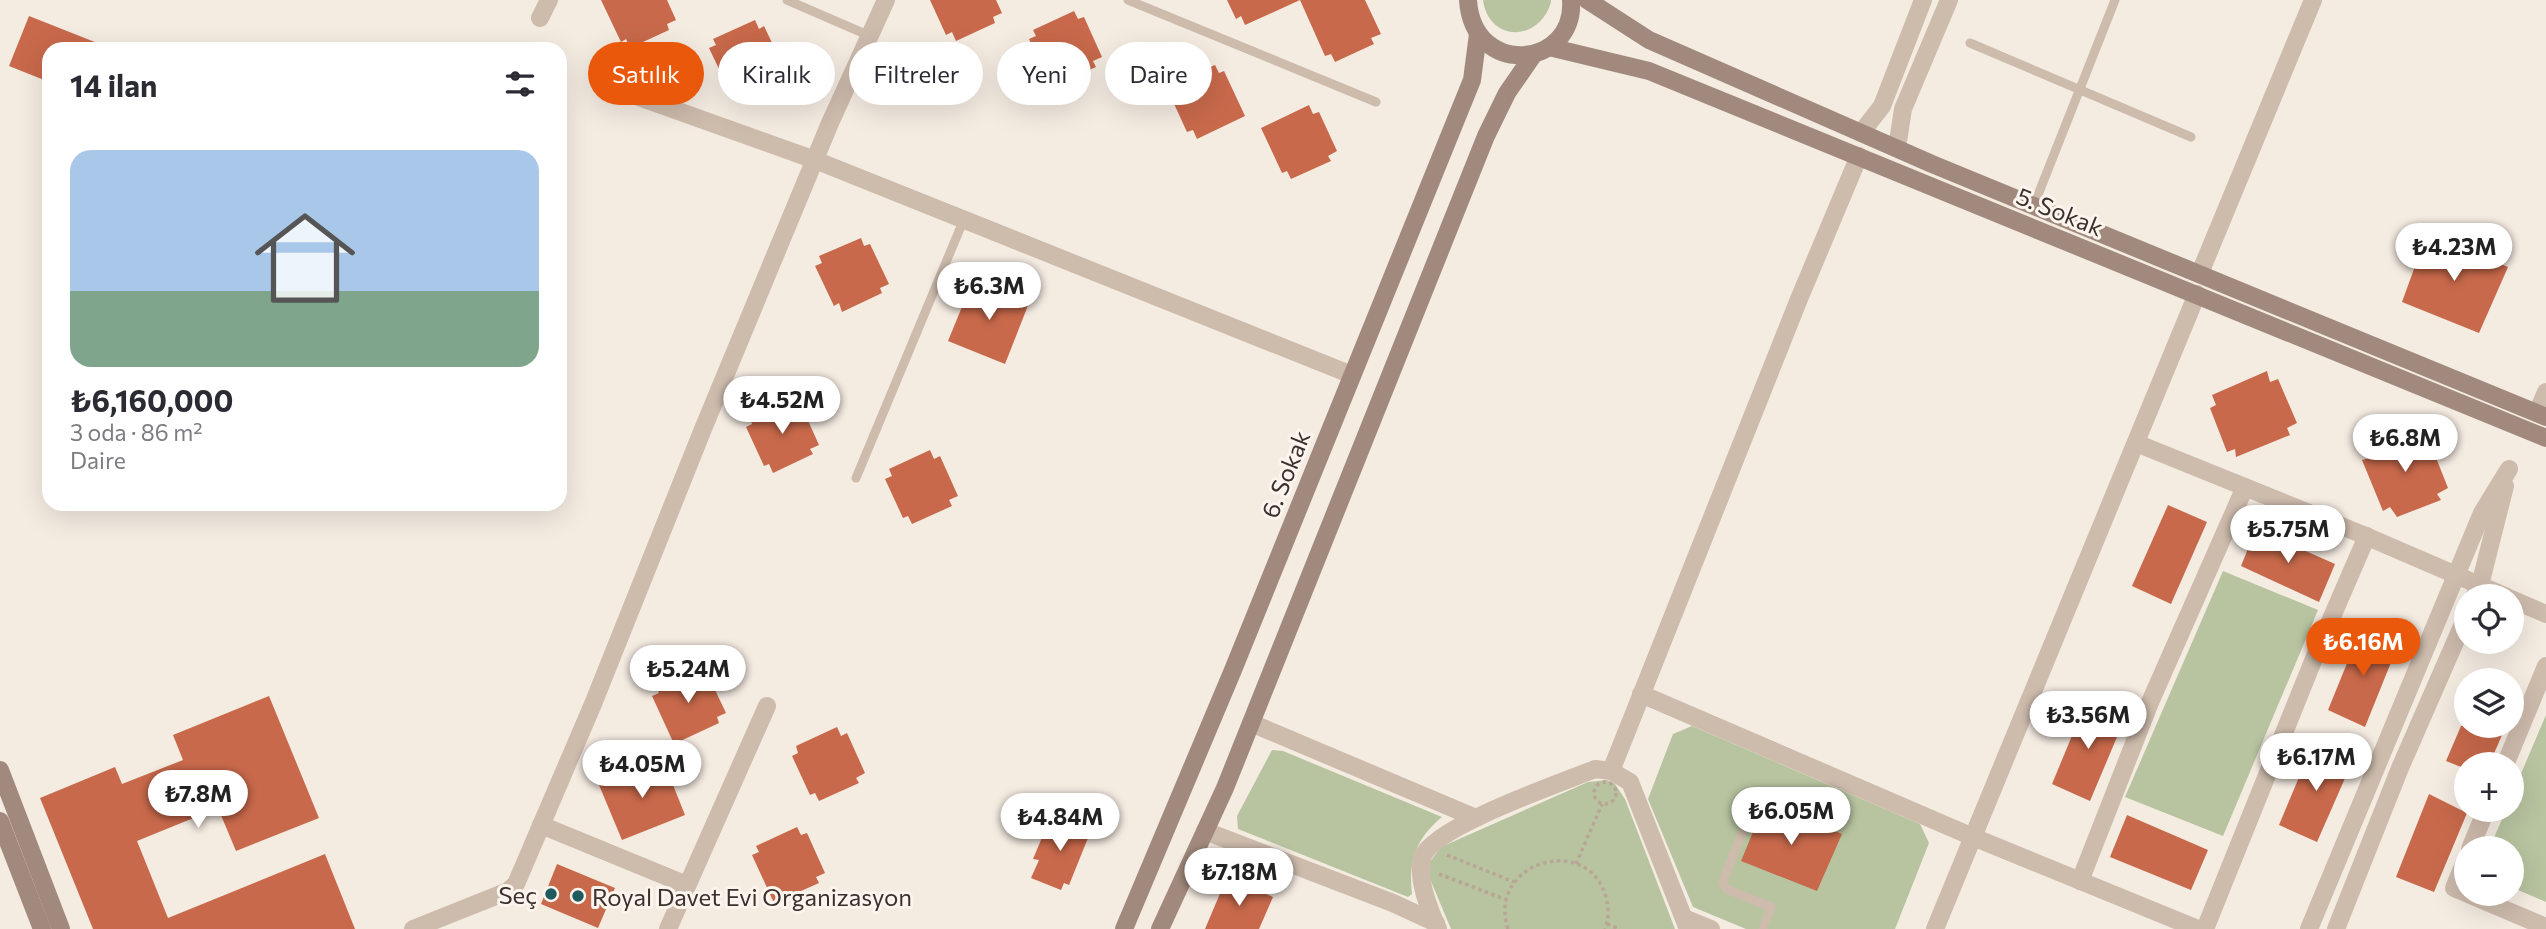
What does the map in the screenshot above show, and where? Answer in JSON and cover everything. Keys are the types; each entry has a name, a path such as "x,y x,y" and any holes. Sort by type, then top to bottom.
{"street":[{"path":"540,18 549,0"},
{"path":"413,929 508,891 516,884 593,704 708,416 815,160 886,0"},
{"path":"1458,0 1469,8 1478,34"},
{"path":"1160,929 1251,723 1486,136 1507,93 1541,50 1561,36 1569,21 1571,0"},
{"name":"5. Sokak","path":"1587,0 1649,40 1861,133 2541,415"},
{"path":"1861,133 1882,106 1923,0"},
{"path":"1896,148 1902,109 1949,0"},
{"path":"2200,273 2313,0"},
{"name":"5. Sokak","path":"1478,34 1487,44 1501,52 1517,56 1541,50 1649,71 2546,438"},
{"name":"6. Sokak","path":"1124,929 1212,721 1472,80 1478,34"},
{"path":"663,105 815,160 1352,375"},
{"path":"1611,771 1799,299 1859,156"},
{"path":"2026,224 2034,205"},
{"path":"1936,929 2197,294"},
{"path":"2541,415 2546,392"},
{"path":"2136,443 2367,536 2457,575 2468,584"},
{"path":"2309,929 2482,513 2509,468 2479,584"},
{"path":"2080,881 2151,700 2245,487"},
{"path":"2204,929 2367,536"},
{"path":"2524,604 2546,614"},
{"path":"2336,929 2400,768 2454,644"},
{"path":"2510,752 2546,666"},
{"path":"1641,694 1973,837 2199,929"},
{"path":"668,929 766,706"},
{"path":"1251,723 1476,818"},
{"path":"1437,926 1424,889 1421,867 1423,855 1428,848 1452,830 1476,818 1595,769 1611,771 1630,782 1686,924 1711,929"},
{"path":"0,771 61,929"},
{"path":"0,821 42,929"},
{"path":"541,825 687,885"},
{"path":"1205,831 1393,903 1437,926"},
{"path":"2496,906 2546,927"}],"lane":[{"path":"787,0 870,36"},
{"path":"1128,0 1376,102"},
{"path":"2034,205 2115,0"},
{"path":"1970,43 2191,137"},
{"path":"856,478 964,219"},
{"path":"1756,798 1723,881 1726,889 1771,907 1763,929"}],"path":[{"path":"1608,782 1614,786 1615,797 1611,803 1602,803 1595,798 1594,790 1598,784 1608,782"},
{"path":"1576,864 1602,803"},
{"path":"1428,848 1515,883"},
{"path":"1508,929 1505,908 1515,883 1532,866 1549,860 1576,864 1595,878 1604,892 1608,908 1606,927 1619,929"},
{"path":"1421,867 1507,900"}],"green space":[{"path":"1483,0 1551,2 1537,25 1515,32 1504,30 1495,24 1487,14"},
{"path":"2223,571 2318,610 2223,836 2125,797"},
{"path":"2546,715 2546,902 2524,893 2524,836 2495,836 2501,822 2524,822 2524,767"},
{"path":"1692,726 1920,824 1929,843 1895,929 1746,929 1693,907 1648,799 1673,734"},
{"path":"1272,750 1283,751 1442,817 1426,833 1416,851 1411,871 1412,894 1408,897 1238,829 1237,816"},
{"path":"1607,780 1615,784 1625,799 1675,929 1451,929 1430,879 1429,863 1441,847 1588,782"}],"building":[{"path":"601,0 667,0 676,20 667,24 669,30 643,42 627,42 626,39 621,42"},
{"path":"930,0 996,0 1002,13 993,17 995,23 956,41 952,32 946,35"},
{"path":"1227,0 1300,0 1245,25 1241,16 1236,19"},
{"path":"1300,0 1365,0 1381,34 1371,38 1374,44 1335,62 1331,54 1325,56"},
{"path":"1074,11 1078,19 1084,17 1102,57 1093,61 1096,67 1091,69 1091,42 1030,42 1029,39 1036,36 1033,30"},
{"path":"29,16 95,42 42,42 42,79 9,66"},
{"path":"755,20 759,29 764,26 772,42 718,42 718,67 709,48 716,45 713,39"},
{"path":"1215,65 1219,73 1224,71 1245,116 1197,139 1193,130 1187,132 1175,105 1212,105 1212,66"},
{"path":"1309,105 1313,114 1319,112 1337,151 1328,156 1331,161 1291,179 1287,171 1282,173 1261,128"},
{"path":"2427,233 2508,267 2479,333 2402,302"},
{"path":"861,238 864,246 870,244 889,284 880,288 882,293 842,312 839,303 834,306 815,266 822,263 819,256"},
{"path":"973,280 1029,303 1005,364 948,341"},
{"path":"2267,371 2270,382 2278,379 2297,423 2287,428 2290,435 2236,457 2235,449 2227,452 2210,408 2216,405 2212,395"},
{"path":"791,399 795,407 801,405 819,445 810,449 813,454 773,473 769,464 764,466 746,427 752,424 750,417"},
{"path":"2414,431 2416,439 2427,435 2448,488 2437,494 2441,500 2397,517 2390,507 2383,511 2362,460 2373,457 2369,449"},
{"path":"930,450 934,459 940,456 958,496 949,500 952,506 912,524 908,516 903,518 885,479 892,476 889,469"},
{"path":"2168,505 2207,522 2171,604 2132,586"},
{"path":"2256,529 2335,564 2319,602 2241,566"},
{"path":"2361,629 2398,645 2365,727 2328,710"},
{"path":"697,667 701,676 707,673 726,713 717,717 719,723 674,744 652,696 659,693 656,686"},
{"path":"269,696 319,818 236,851 218,808 137,841 168,918 325,854 355,929 93,929 40,798 115,767 122,784 183,760 173,735"},
{"path":"2086,702 2125,718 2090,801 2052,784"},
{"path":"837,727 841,736 847,733 865,773 856,778 859,783 819,801 815,793 810,795 792,756 798,753 796,746"},
{"path":"2456,738 2501,738 2495,752 2454,752 2454,764 2446,761"},
{"path":"2313,744 2353,760 2317,842 2279,825"},
{"path":"663,760 685,815 622,840 599,785"},
{"path":"2429,794 2454,806 2454,822 2463,822 2457,836 2454,836 2454,844 2434,892 2396,877"},
{"path":"1765,803 1842,834 1817,891 1741,861"},
{"path":"1059,815 1088,828 1084,837 1088,838 1069,885 1064,883 1061,890 1031,878 1039,860 1033,859 1046,828 1053,830"},
{"path":"2127,815 2208,850 2191,890 2110,857"},
{"path":"797,827 801,835 807,833 825,873 816,877 819,883 774,903 752,855 759,852 756,846"},
{"name":"Royal Davet Evi Organizasyon","path":"557,864 615,888 598,928 541,904"},
{"path":"1227,877 1273,897 1259,929 1205,929"}],"place":[{"name":"Seç","path":"551,894"},
{"name":"Royal Davet Evi Organizasyon","path":"578,896"}]}
